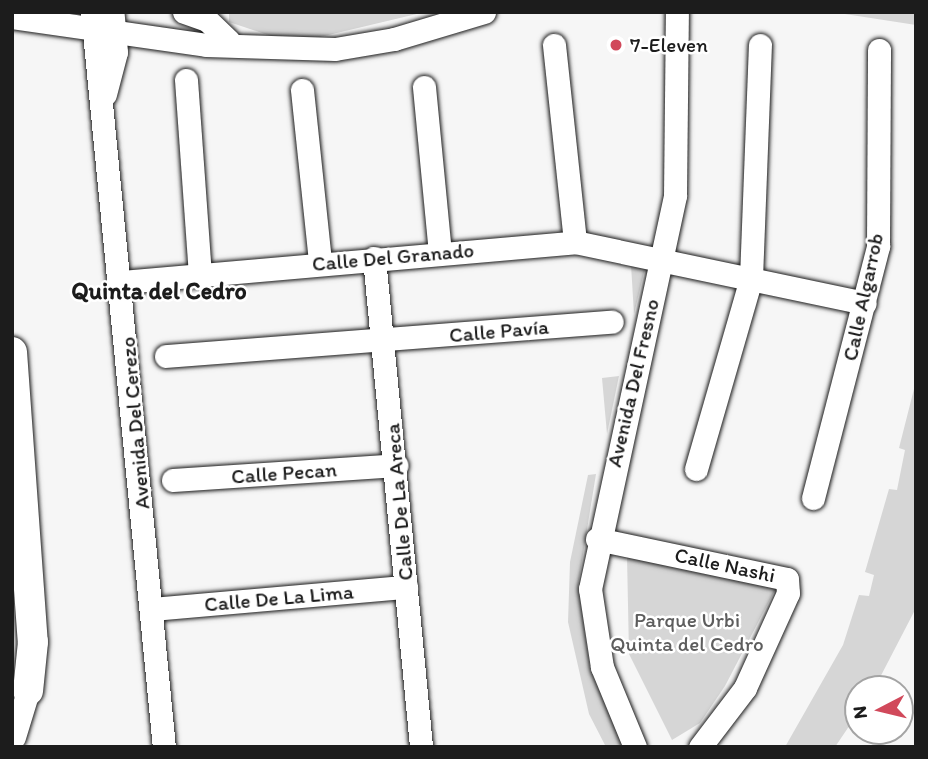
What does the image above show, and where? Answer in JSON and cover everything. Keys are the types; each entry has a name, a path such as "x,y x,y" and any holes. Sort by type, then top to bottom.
{"main road":[{"path":"12,352 33,642 29,691"}],"street":[{"path":"184,12 207,16 229,41"},
{"name":"Avenida Del Fresno","path":"635,747 613,703 595,633 590,589 597,539 675,195 677,12"},
{"path":"12,17 103,19 206,45 229,41 335,49 475,14"},
{"path":"206,45 207,16"},
{"name":"Avenida Del Cerezo","path":"103,19 116,52 103,100 164,747"},
{"path":"554,45 575,242"},
{"path":"696,469 751,278 760,45"},
{"name":"Calle Algarrob","path":"813,498 865,303 881,194 878,50"},
{"path":"186,80 200,275"},
{"path":"424,87 440,252"},
{"path":"302,90 320,262"},
{"name":"Calle Del Granado","path":"122,282 320,262 575,242 662,256 865,303"},
{"name":"Calle De La Areca","path":"374,258 385,341 421,747"},
{"name":"Calle Pavía","path":"166,356 612,322"},
{"name":"Calle Pecan","path":"173,480 396,465"},
{"name":"Calle Nashi","path":"597,539 787,579 788,593 745,688 700,747"},
{"name":"Calle De La Lima","path":"152,609 405,587"},
{"path":"13,739 29,691"}],"green space":[{"path":"229,12 425,12 320,37 274,37 229,22"},
{"path":"832,12 916,12 916,25"},
{"path":"631,265 645,268 634,314"},
{"path":"619,376 607,434 602,378"},
{"path":"916,381 916,608 881,675 844,675 844,734 835,747 785,747 843,645 859,595 869,596 874,575 865,572 889,489 897,490 905,450 899,448"},
{"path":"596,474 578,585 590,669 623,747 606,747 589,714 568,622 570,562 588,475"},
{"name":"Parque Urbi Quinta del Cedro","path":"627,556 776,588 725,686 700,723 672,740 629,654"}],"place":[{"name":"7-Eleven","path":"616,45"}],"district":[{"name":"Quinta del Cedro","path":"159,291"}]}
